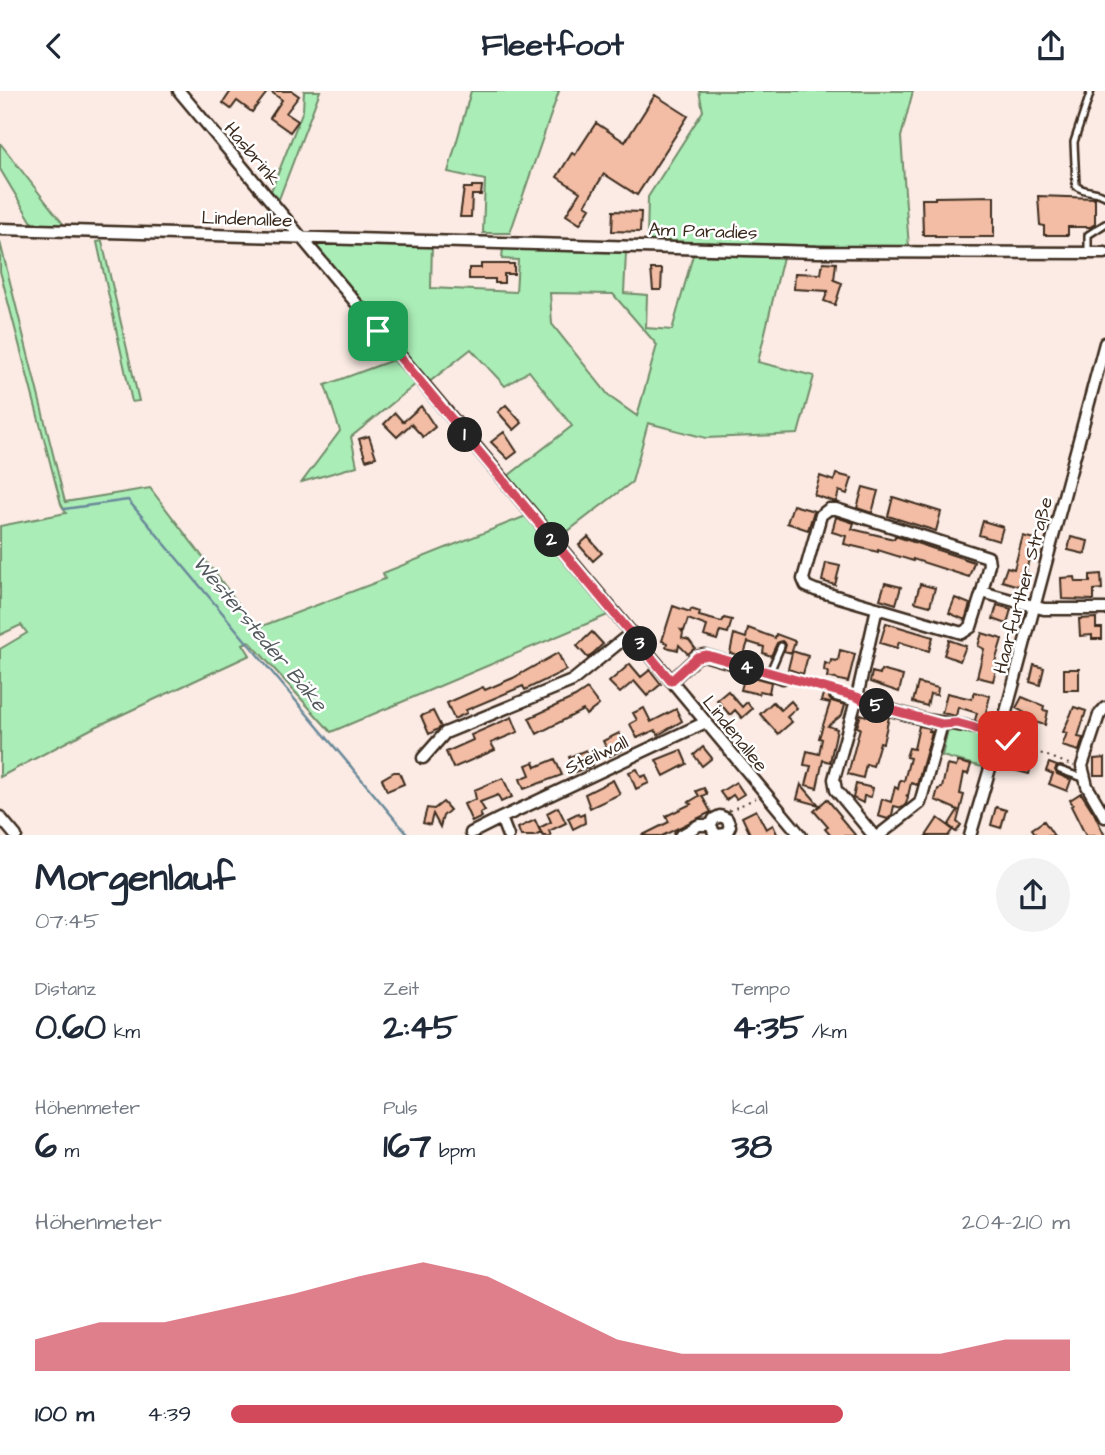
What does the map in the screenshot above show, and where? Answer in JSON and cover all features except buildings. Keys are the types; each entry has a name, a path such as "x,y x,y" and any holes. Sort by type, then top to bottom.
{"street":[{"name":"Hasbrink","path":"179,91 300,236"},
{"name":"Lindenallee","path":"0,229 300,236 801,835"},
{"name":"Am Paradies","path":"300,236 817,252 1105,253"},
{"name":"Haarfurther Straße","path":"970,835 999,738 1105,343"},
{"path":"836,509 982,554 988,558 989,564 982,592 971,627 962,632 815,590 804,584 804,574 821,515 824,511 836,509"},
{"path":"982,592 1044,609 1105,609"},
{"path":"877,608 834,779 835,790 876,835 920,803 942,724"},
{"path":"423,758 445,733 572,681 631,633"},
{"path":"671,681 697,657 704,655 783,678"},
{"path":"856,700 942,724 957,723 972,727"},
{"path":"1105,708 1099,715 1084,755 1083,773 1105,817"},
{"name":"Steilwall","path":"471,832 706,722"},
{"path":"0,817 16,835"},
{"path":"717,817 723,817 730,822 726,834 722,835 714,832 712,825 717,817"},
{"path":"501,818 508,835"},
{"path":"680,835 699,825 712,825"}],"lane":[{"path":"1091,91 1074,142 1076,186 1083,191 1099,192 1105,196"},
{"path":"1088,253 1088,235 1105,224"},
{"path":"769,674 781,646"},
{"path":"833,694 856,700"},
{"path":"1060,770 1083,773"}],"path":[{"path":"783,678 833,694"},
{"path":"999,738 1083,773"},
{"path":"723,817 725,812 757,798"}],"green space":[{"path":"304,91 320,91 279,199 271,191 303,110"},
{"path":"471,91 559,91 510,233 483,233 485,180 448,172"},
{"path":"699,91 913,91 901,137 909,248 647,241 648,197 703,111"},
{"path":"0,143 64,225 34,226 0,169"},
{"path":"309,240 432,243 431,288 516,292 518,260 502,259 503,246 626,253 624,293 647,295 646,328 672,330 693,255 783,257 758,362 814,376 798,434 706,438 648,423 632,482 559,538 508,476 572,426 529,371 505,386 471,349 428,383","holes":["550,293 613,294 657,345 637,416 610,397 552,324"]},
{"path":"102,241 139,401 132,402 97,242"},
{"path":"0,242 65,502 150,488 257,628 385,579 383,573 526,516 610,614 331,732 249,641 243,644 250,655 91,729 0,777 0,649 27,633 21,625 0,635 0,526 66,513 61,504 0,271"},
{"path":"393,360 416,384 351,437 357,466 302,482 340,431 325,385"},
{"path":"957,724 994,735 986,768 942,756 948,729"}],"waterway":[{"name":"Westersteder Bäke","path":"64,509 128,500 408,835"}],"route":[{"path":"378,331 671,681 697,657 707,655 857,697 870,704 926,720 972,727 1008,741"}]}
